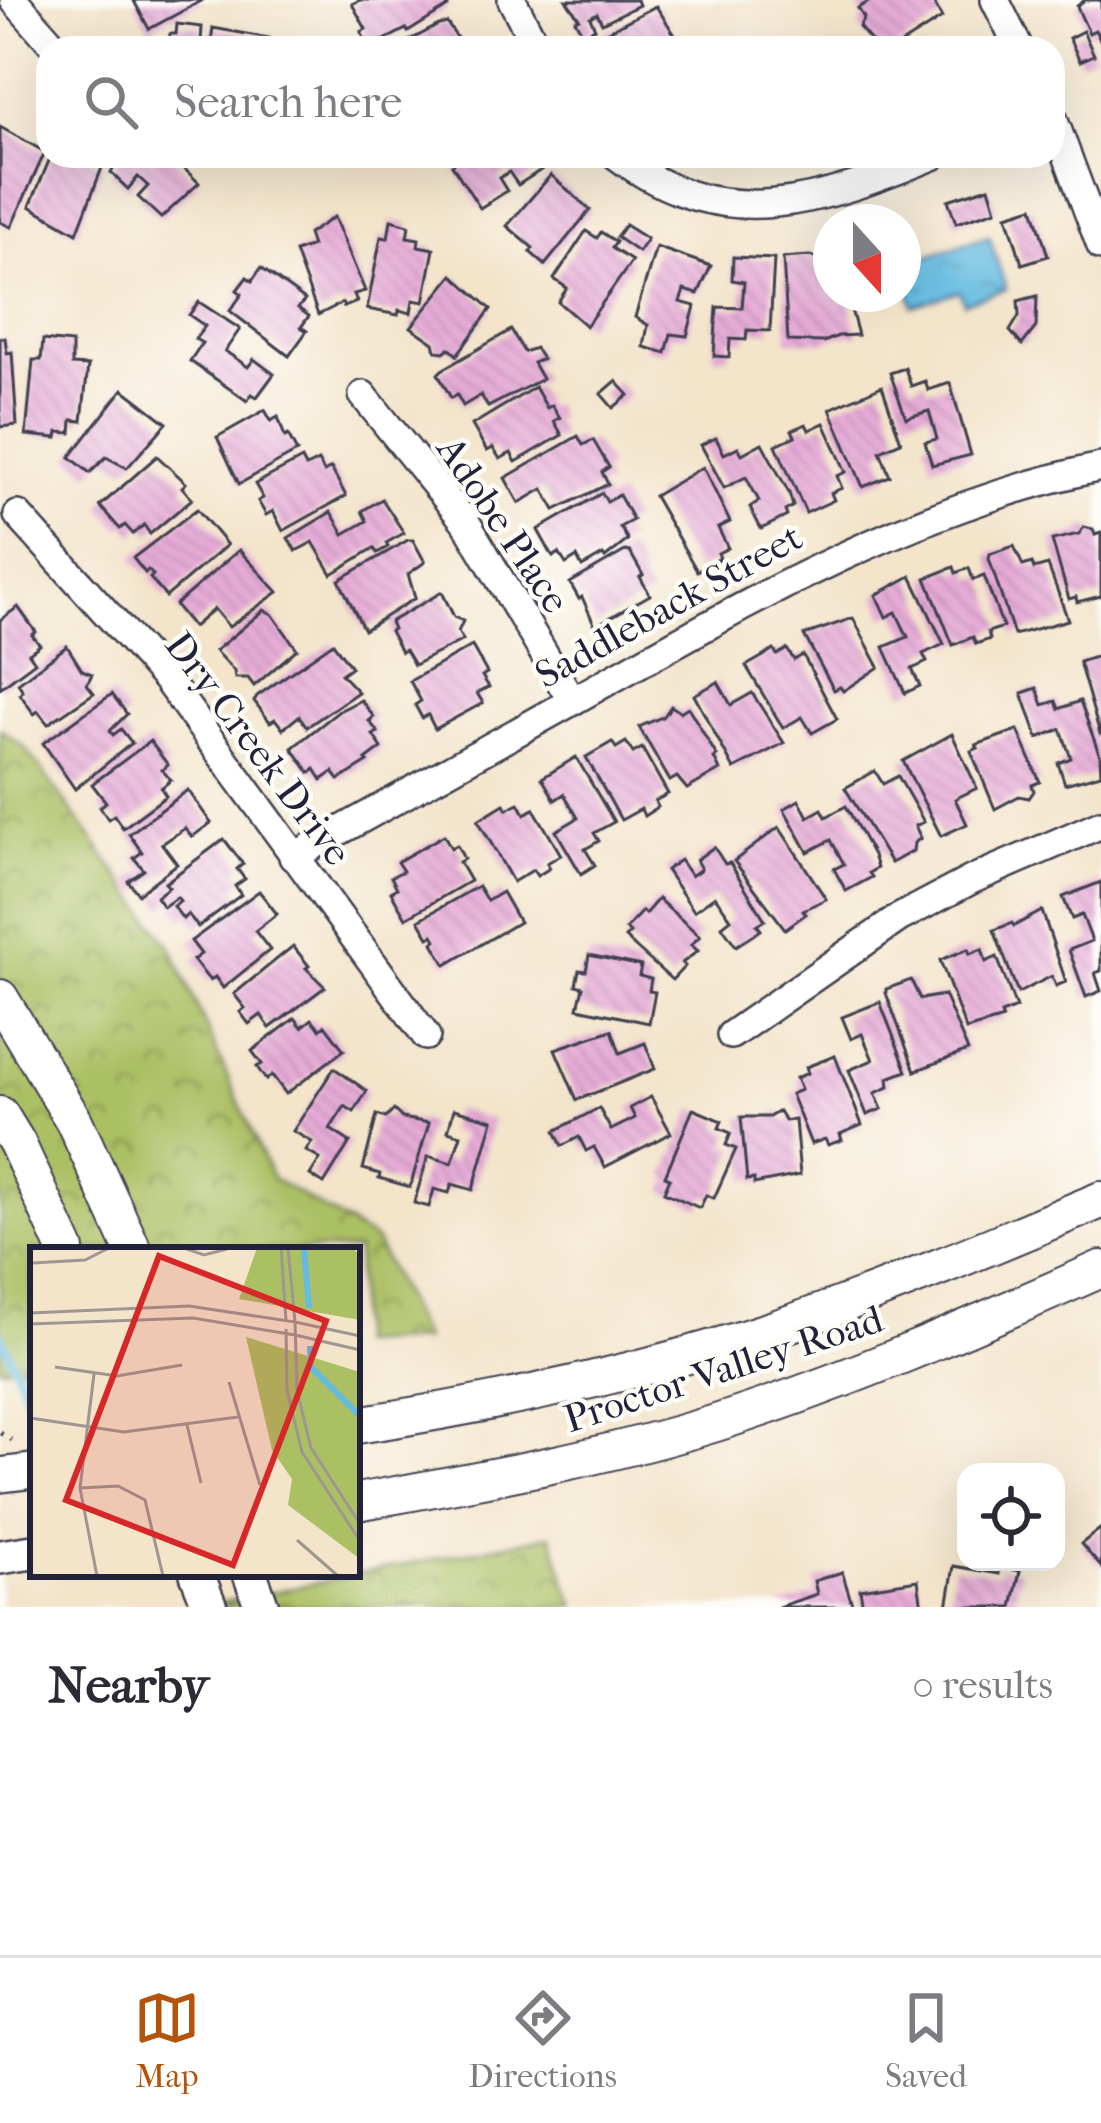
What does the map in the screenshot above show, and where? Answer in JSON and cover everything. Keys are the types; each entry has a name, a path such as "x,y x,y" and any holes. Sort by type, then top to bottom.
{"main road":[{"path":"0,998 74,1120 132,1247"},
{"path":"0,1115 65,1247"},
{"name":"Proctor Valley Road","path":"360,1424 614,1374 773,1329 902,1283 1101,1200"},
{"name":"Proctor Valley Road","path":"360,1501 531,1471 713,1424 931,1344 1101,1269"}],"street":[{"path":"14,0 46,36"},
{"path":"512,0 531,36"},
{"path":"995,0 1013,36"},
{"path":"1065,150 1101,246"},
{"path":"636,168 691,196 757,204 829,196 902,168"},
{"name":"Adobe Place","path":"363,395 467,524 572,701"},
{"name":"Saddleback Street","path":"293,857 674,642 852,549 985,497 1101,467"},
{"name":"Dry Creek Drive","path":"18,515 166,679 426,1036"},
{"path":"731,1035 899,918 986,873 1101,824"},
{"path":"0,1475 30,1471"},
{"path":"0,1557 30,1552"},
{"path":"198,1577 210,1607"},
{"path":"251,1577 262,1607"}],"path":[{"path":"0,1433 12,1440"}],"green space":[{"path":"0,729 25,747 171,947 272,1178 375,1240 424,1340 360,1344 360,1247 30,1247 30,1365 0,1367"},
{"path":"551,1535 575,1607 199,1607"}],"water":[{"path":"989,236 1006,289 964,303 959,291 921,303 921,258"}],"building":[{"path":"137,0 203,0 149,29"},
{"path":"360,0 445,0 448,7 408,32 363,36 366,29 352,4"},
{"path":"566,0 637,0 639,5 602,23 597,13 590,17 595,28 583,34"},
{"path":"872,0 932,0 942,18 914,36 867,36 859,27 864,18 858,8"},
{"path":"1085,0 1101,0 1101,41 1095,30 1089,33 1077,6"},
{"path":"656,6 675,36 598,36"},
{"path":"447,23 456,36 418,36"},
{"path":"177,24 202,27 201,36 170,36 176,34"},
{"path":"213,28 258,36 212,36"},
{"path":"1083,31 1094,55 1080,61 1069,38"},
{"path":"0,127 36,147 38,168 11,227 0,222"},
{"path":"46,168 102,168 77,233 30,206"},
{"path":"114,168 183,168 199,183 161,218 138,197 148,186 138,177 128,189 111,173"},
{"path":"454,168 544,168 518,185 509,172 499,178 507,191 480,208"},
{"path":"551,175 590,210 545,265 507,226"},
{"path":"989,187 996,210 956,223 948,200"},
{"path":"1033,207 1048,256 1022,264 1007,215"},
{"path":"334,217 365,291 354,294 357,302 344,307 342,303 318,315 295,252 312,246 308,234"},
{"path":"391,220 409,225 407,237 419,239 418,246 434,249 424,302 413,300 411,313 399,310 398,315 367,309 381,237 388,238"},
{"path":"625,225 647,239 638,252 616,237"},
{"path":"586,231 597,238 601,232 616,242 612,248 632,261 586,326 558,302 567,288 554,279"},
{"path":"656,247 711,266 698,294 684,290 680,302 695,306 687,336 671,334 666,353 644,347 648,325 635,317"},
{"path":"810,256 813,312 852,312 858,335 824,342 788,341 783,258"},
{"path":"733,257 774,259 770,331 747,330 746,340 730,339 729,357 714,356 717,307 742,308 744,282 732,280"},
{"path":"261,268 305,300 298,308 309,316 301,327 307,331 289,356 230,311 242,294 237,290"},
{"path":"453,275 491,309 457,355 449,348 436,351 434,343 411,327"},
{"path":"1037,296 1036,327 1022,345 1010,331 1019,316 1018,301"},
{"path":"199,302 240,329 225,351 248,367 254,359 274,374 257,397 252,394 247,401 190,361 202,343 195,339 205,326 189,315"},
{"path":"511,330 524,352 535,348 542,359 533,363 542,379 488,407 481,395 463,406 457,395 451,398 438,374"},
{"path":"0,338 5,338 7,353 12,352 17,425 0,427"},
{"path":"43,340 72,343 72,365 88,366 82,421 72,420 71,433 58,432 57,438 26,435 33,360 41,360"},
{"path":"905,368 911,386 925,381 928,390 950,383 971,455 932,465 925,442 937,439 929,411 906,418 890,373"},
{"path":"616,381 629,395 613,408 601,394"},
{"path":"882,386 901,442 880,451 890,476 863,487 830,409"},
{"path":"535,387 547,408 552,405 560,418 554,421 562,435 516,462 511,453 500,459 493,448 487,451 472,425"},
{"path":"123,389 167,423 127,468 106,457 90,473 70,457"},
{"path":"265,410 271,421 278,417 297,452 239,484 217,437"},
{"path":"824,423 846,472 837,476 842,488 831,493 834,500 806,513 776,445 795,436 792,430 806,424 809,430"},
{"path":"578,436 583,445 593,440 609,467 602,472 608,484 555,510 543,489 519,503 505,478"},
{"path":"716,438 724,454 738,447 742,454 762,443 789,493 793,506 785,511 787,516 761,529 750,507 759,501 746,477 724,488 701,445"},
{"path":"157,456 186,483 182,487 192,499 150,534 144,525 133,534 125,525 120,529 100,506"},
{"path":"302,459 306,467 318,461 324,472 331,468 346,496 283,531 273,511 266,515 255,484"},
{"path":"703,467 730,522 718,528 728,548 697,571 654,496"},
{"path":"602,493 607,502 619,495 633,520 620,527 628,540 605,558 582,567 577,557 566,564 559,553 553,557 538,530"},
{"path":"382,499 404,533 386,543 388,547 377,553 374,548 332,574 313,542 296,551 288,538 331,512 344,534 367,521 362,511"},
{"path":"197,509 227,545 166,597 150,578 153,575 148,570 145,573 133,558"},
{"path":"1084,527 1093,529 1095,535 1101,533 1101,596 1077,602 1076,597 1069,599 1052,540 1079,534"},
{"path":"413,540 425,562 408,574 415,598 364,630 339,580"},
{"path":"1014,546 1023,566 1048,565 1068,620 1014,635 989,559 990,554"},
{"path":"239,550 278,592 229,627 214,609 193,627 175,605"},
{"path":"630,552 650,595 595,626 570,583"},
{"path":"954,567 956,573 969,568 973,580 984,576 1003,627 988,632 990,639 976,644 973,637 953,645 926,578"},
{"path":"911,576 944,644 923,654 927,662 912,669 920,686 905,693 884,647 908,637 896,612 886,617 876,595"},
{"path":"442,592 454,617 463,621 458,632 463,640 414,665 405,650 401,652 390,622"},
{"path":"18,607 40,645 29,653 35,662 0,688 0,620"},
{"path":"264,610 297,649 254,686 248,678 235,678 215,651"},
{"path":"853,618 879,667 843,691 840,687 834,690 804,635"},
{"path":"333,643 351,667 341,674 358,692 307,727 299,716 283,729 275,719 270,722 254,701 257,696"},
{"path":"67,646 82,670 92,674 87,684 94,693 48,724 38,711 34,714 18,683"},
{"path":"472,646 487,673 482,676 489,687 477,693 483,703 435,729 415,705 421,701 410,681"},
{"path":"787,649 794,660 803,655 837,719 812,733 802,717 783,728 746,666 774,650 777,655"},
{"path":"1101,655 1101,733 1100,734 1079,662"},
{"path":"718,682 731,705 752,693 784,743 734,769 694,695"},
{"path":"1037,688 1043,705 1056,701 1059,709 1080,701 1100,756 1101,774 1065,784 1058,763 1071,758 1061,729 1038,738 1022,693"},
{"path":"112,694 127,714 110,731 113,735 121,729 132,743 75,789 43,743"},
{"path":"361,700 374,717 369,721 382,748 339,780 333,772 322,780 315,769 310,773 292,748"},
{"path":"671,706 680,712 688,707 717,756 720,770 687,789 677,777 670,781 639,727 664,716"},
{"path":"1018,730 1040,782 1032,785 1029,798 1019,796 995,809 971,751"},
{"path":"952,734 977,788 955,799 967,824 941,836 903,761"},
{"path":"150,741 168,765 162,770 171,780 161,788 166,796 123,828 114,815 108,819 100,807 106,802 92,784"},
{"path":"612,742 616,748 626,742 633,753 642,748 668,794 655,801 658,807 644,816 641,809 621,820 586,757"},
{"path":"576,757 614,822 594,833 599,841 585,849 595,865 581,874 556,831 578,818 564,794 555,800 542,778"},
{"path":"875,771 883,784 898,776 924,822 915,826 921,838 913,851 891,863 845,788"},
{"path":"188,790 211,823 192,837 185,828 162,844 177,864 138,894 128,881 144,870 134,858 142,852 129,834"},
{"path":"799,800 808,817 822,809 826,817 846,806 873,855 877,868 869,873 872,877 846,891 834,869 844,864 831,840 808,852 784,809"},
{"path":"519,803 525,814 534,809 561,855 537,876 533,870 513,882 478,820 504,804 507,809"},
{"path":"779,827 826,899 803,910 806,914 785,929 734,861"},
{"path":"444,835 451,848 457,845 464,859 459,862 470,881 406,918 391,892 397,888 391,877 403,871 397,862"},
{"path":"224,839 243,864 237,869 245,879 235,886 241,895 198,927 173,906 180,901 177,897 163,907 156,897 169,887 165,883"},
{"path":"714,847 725,864 730,863 765,920 757,925 761,930 736,946 722,926 731,919 715,896 694,911 666,870 680,860 691,876 701,869 696,860"},
{"path":"1101,882 1101,971 1095,973 1101,991 1086,997 1069,950 1092,941 1082,915 1072,919 1063,897"},
{"path":"478,886 487,901 502,892 519,922 446,965 433,935 429,937 419,920"},
{"path":"259,891 277,914 255,931 270,950 223,988 215,977 210,981 193,960 201,954 191,941"},
{"path":"658,899 700,936 691,945 698,951 682,963 685,966 672,980 625,938 630,933 626,929"},
{"path":"1042,911 1066,982 1056,986 1052,976 1018,993 994,930 1014,926"},
{"path":"293,946 325,987 270,1028 261,1015 249,1024 234,994"},
{"path":"968,949 970,954 982,949 986,962 997,957 1016,1008 1001,1014 1003,1019 966,1030 940,960"},
{"path":"589,955 641,966 639,976 651,979 649,991 655,992 649,1023 578,1008 583,987 576,985 579,970 586,971"},
{"path":"911,980 920,999 944,995 968,1051 915,1071 886,993"},
{"path":"880,1002 907,1071 888,1078 889,1087 875,1093 882,1109 867,1115 849,1070 873,1060 862,1034 851,1039 842,1017"},
{"path":"295,1018 302,1027 312,1019 320,1029 325,1025 344,1050 286,1094 272,1075 266,1080 252,1051"},
{"path":"612,1030 620,1053 645,1043 655,1069 577,1100 555,1049"},
{"path":"835,1056 862,1125 840,1134 842,1140 811,1144 791,1094 801,1090 796,1078 808,1073 806,1067"},
{"path":"334,1068 367,1091 354,1112 345,1106 330,1129 350,1142 324,1184 310,1175 320,1159 306,1151 312,1142 293,1131"},
{"path":"651,1097 671,1133 605,1167 594,1147 586,1151 579,1137 562,1146 555,1131 599,1108 611,1130 635,1118 630,1108"},
{"path":"454,1109 493,1120 473,1190 452,1184 449,1193 434,1189 429,1207 414,1203 428,1156 452,1163 461,1135 448,1131"},
{"path":"693,1109 722,1121 719,1128 731,1133 726,1145 736,1149 714,1198 706,1195 700,1208 664,1192 670,1178 665,1176"},
{"path":"394,1110 402,1118 429,1123 410,1187 363,1169 377,1115 386,1118"},
{"path":"779,1111 785,1121 795,1120 800,1175 754,1184 754,1179 747,1180 741,1117 769,1117"},
{"path":"1101,1528 1101,1567 1081,1544"},
{"path":"954,1566 957,1571 1020,1571 1012,1607 947,1607"},
{"path":"842,1572 853,1607 778,1607 817,1594 814,1581"},
{"path":"918,1580 922,1607 863,1607 860,1589"}],"waterway":[{"path":"0,1333 30,1403"}]}
